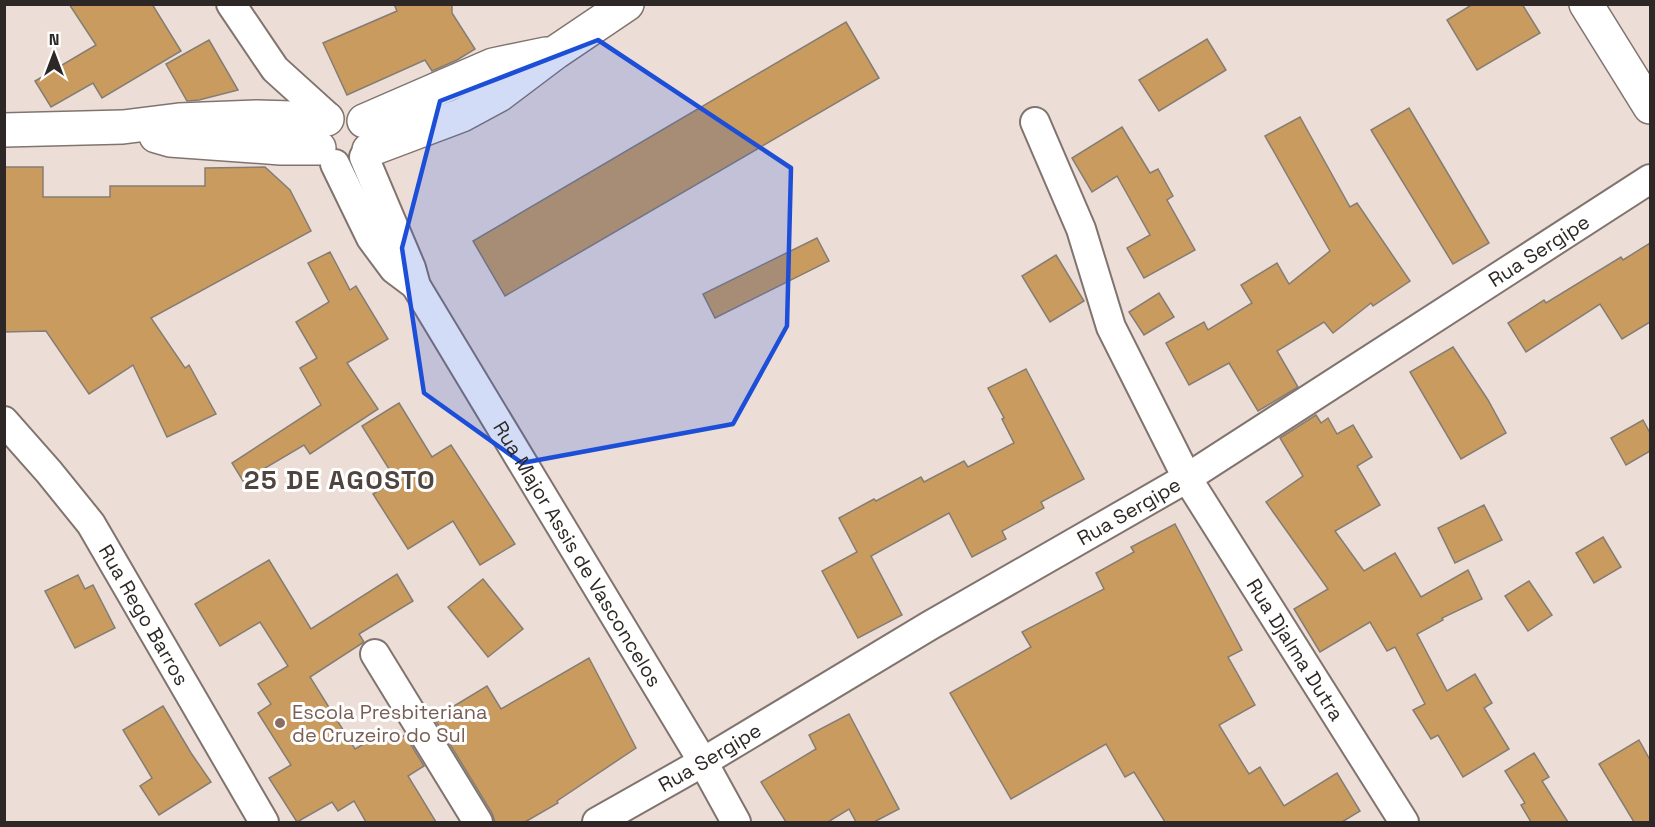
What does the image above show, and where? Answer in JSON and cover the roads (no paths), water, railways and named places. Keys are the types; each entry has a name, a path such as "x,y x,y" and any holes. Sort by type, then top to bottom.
{"main road":[{"path":"4,130 123,128 179,120 257,117 344,139 462,115 499,95 556,52 627,4"},
{"path":"1586,4 1650,107"}],"street":[{"name":"Rua Major Assis de Vasconcelos","path":"231,4 275,69 344,139 411,268 416,286 703,762 736,822"},
{"name":"Rua Djalma Dutra","path":"1035,122 1081,229 1110,327 1187,478 1404,822"},
{"name":"Rua Sergipe","path":"597,822 703,762 929,626 1187,478 1650,179"},
{"name":"Rua Rego Barros","path":"4,421 91,524 264,822"},
{"path":"375,654 478,822"}],"place":[{"name":"Escola Presbiteriana de Cruzeiro do Sul","path":"280,723"}],"district":[{"name":"25 DE AGOSTO","path":"340,480"}]}
